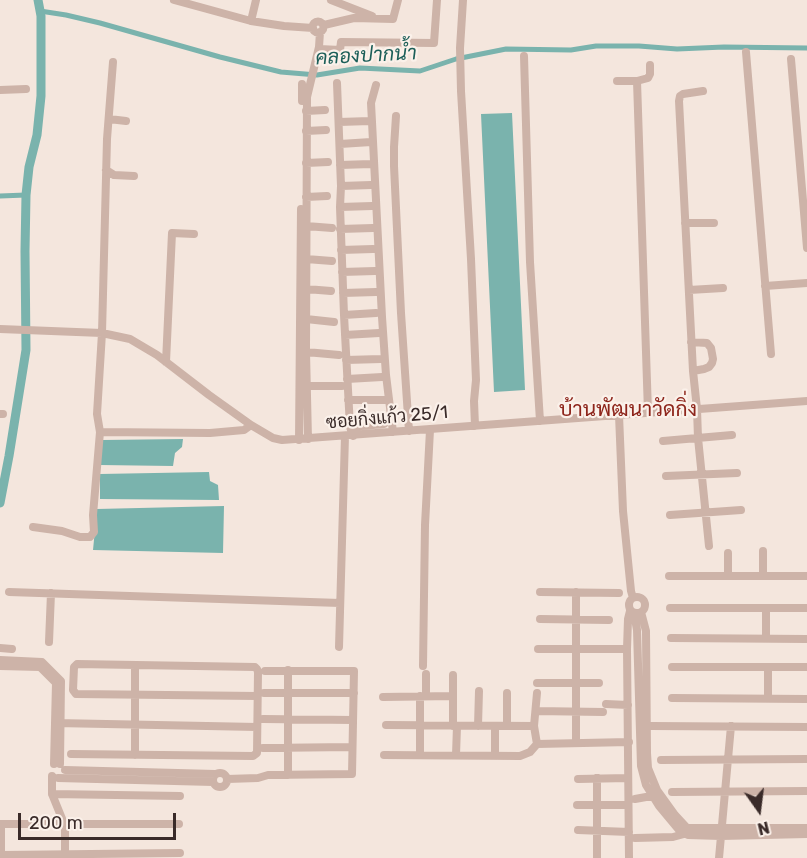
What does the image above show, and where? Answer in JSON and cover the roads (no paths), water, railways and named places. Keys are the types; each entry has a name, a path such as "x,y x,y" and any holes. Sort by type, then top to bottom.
{"street":[{"path":"174,0 251,21 319,29 354,18 393,19 398,0"},
{"path":"251,21 256,0"},
{"path":"332,0 377,18"},
{"path":"319,48 340,50 341,42 434,43 437,0"},
{"path":"464,0 460,48 461,91 474,326 475,426"},
{"path":"308,439 306,111 307,97 319,48 319,29"},
{"path":"746,52 771,354"},
{"path":"524,56 530,262 540,421"},
{"path":"791,59 807,248"},
{"path":"33,527 62,531 80,537 90,537 93,534 100,432 97,414 102,333 106,170 113,62"},
{"path":"617,81 646,80 650,76 650,65"},
{"path":"637,81 648,412"},
{"path":"337,83 341,186 336,228 341,250 345,335 343,357 347,379 349,433 339,647"},
{"path":"298,440 303,84"},
{"path":"376,85 371,103 382,317 393,432"},
{"path":"0,90 26,89"},
{"path":"703,91 683,94 678,101 693,371 709,546"},
{"path":"306,111 325,110"},
{"path":"396,116 394,166 409,431"},
{"path":"109,119 126,121"},
{"path":"339,122 370,121"},
{"path":"306,131 326,130"},
{"path":"340,144 370,142"},
{"path":"306,163 328,162"},
{"path":"340,165 371,164"},
{"path":"106,170 114,175 135,176"},
{"path":"341,186 371,186"},
{"path":"306,197 327,196"},
{"path":"340,207 372,206"},
{"path":"685,223 714,223"},
{"path":"306,226 373,228"},
{"path":"166,362 172,233 194,234"},
{"path":"341,250 373,249"},
{"path":"306,259 332,261"},
{"path":"342,272 375,271"},
{"path":"765,286 807,283"},
{"path":"689,290 723,288"},
{"path":"306,289 331,291"},
{"path":"343,293 376,291"},
{"path":"344,315 376,313"},
{"path":"306,319 334,322"},
{"name":"ซอยกิ่งแก้ว 25/1","path":"0,329 102,333 130,339 157,355 217,402 251,425 273,438 282,440 349,433 430,430 807,401"},
{"path":"345,335 379,333"},
{"path":"691,342 707,344 711,348 713,359 709,367 693,371"},
{"path":"306,352 381,359"},
{"path":"347,379 382,377"},
{"path":"306,386 342,386"},
{"path":"348,400 384,400"},
{"path":"620,415 623,511 633,598"},
{"path":"349,433 384,424"},
{"path":"100,432 210,433 244,430 251,425"},
{"path":"420,754 424,670 425,525 430,430"},
{"path":"663,441 732,435"},
{"path":"666,476 737,472"},
{"path":"670,515 741,510"},
{"path":"763,551 763,576"},
{"path":"728,553 728,576"},
{"path":"669,576 807,576"},
{"path":"9,591 340,603"},
{"path":"540,592 619,593"},
{"path":"576,592 576,743"},
{"path":"49,642 51,593"},
{"path":"633,598 628,604 635,612 642,646 646,721 641,766 646,785 679,830 807,831"},
{"path":"629,858 632,835 628,778 628,619 645,607 644,601 633,598"},
{"path":"670,608 807,608"},
{"path":"766,609 766,638"},
{"path":"540,619 609,620"},
{"path":"671,638 807,639"},
{"path":"538,649 627,649"},
{"path":"2,663 45,664 61,681 58,723 60,766 63,775 56,777"},
{"path":"71,754 254,756 257,753 261,694 258,672 255,667 77,664 74,667 76,694 261,694 288,692 354,693"},
{"path":"135,665 135,755"},
{"path":"672,667 807,667"},
{"path":"768,667 768,698"},
{"path":"288,670 288,775"},
{"path":"227,779 258,778 268,775 352,774 354,671 266,671"},
{"path":"453,675 456,755"},
{"path":"537,683 598,683"},
{"path":"478,726 479,691"},
{"path":"507,693 507,726"},
{"path":"537,693 534,726 537,744"},
{"path":"383,697 453,696"},
{"path":"672,698 807,699"},
{"path":"536,711 576,712 628,705"},
{"path":"263,719 353,720"},
{"path":"646,721 731,726 807,727"},
{"path":"58,723 257,727"},
{"path":"386,724 534,726"},
{"path":"495,726 495,756"},
{"path":"719,858 731,726"},
{"path":"384,755 520,756 530,752 537,744 629,742"},
{"path":"263,748 352,747"},
{"path":"661,760 807,759"},
{"path":"133,776 60,766 50,768 50,772 56,777 214,778 219,773 223,773 227,783 222,787 216,786 214,778"},
{"path":"56,777 55,802 64,824 65,856"},
{"path":"597,778 597,858"},
{"path":"578,779 628,778"},
{"path":"672,792 807,791"},
{"path":"55,794 180,796"},
{"path":"577,805 597,806 656,796"},
{"path":"179,824 1,824 2,857 180,853"},
{"path":"578,830 673,837 686,831"}],"water":[{"path":"512,113 525,390 494,392 481,114"},
{"path":"183,439 182,447 175,453 173,466 100,465 103,440"},
{"path":"209,472 210,481 218,485 219,500 100,499 100,474"},
{"path":"224,506 223,553 93,550 97,509"}],"waterway":[{"path":"0,503 26,350 26,195 29,167 37,135 41,96 41,16 38,0"},
{"name":"คลองปากน้ำ","path":"40,11 100,23 281,72 317,75 360,68 420,71 456,59 506,49 571,50 596,46 677,49 807,48"},
{"path":"0,196 26,195"}],"district":[{"name":"บ้านพัฒนาวัดกิ่ง","path":"628,410"}]}
